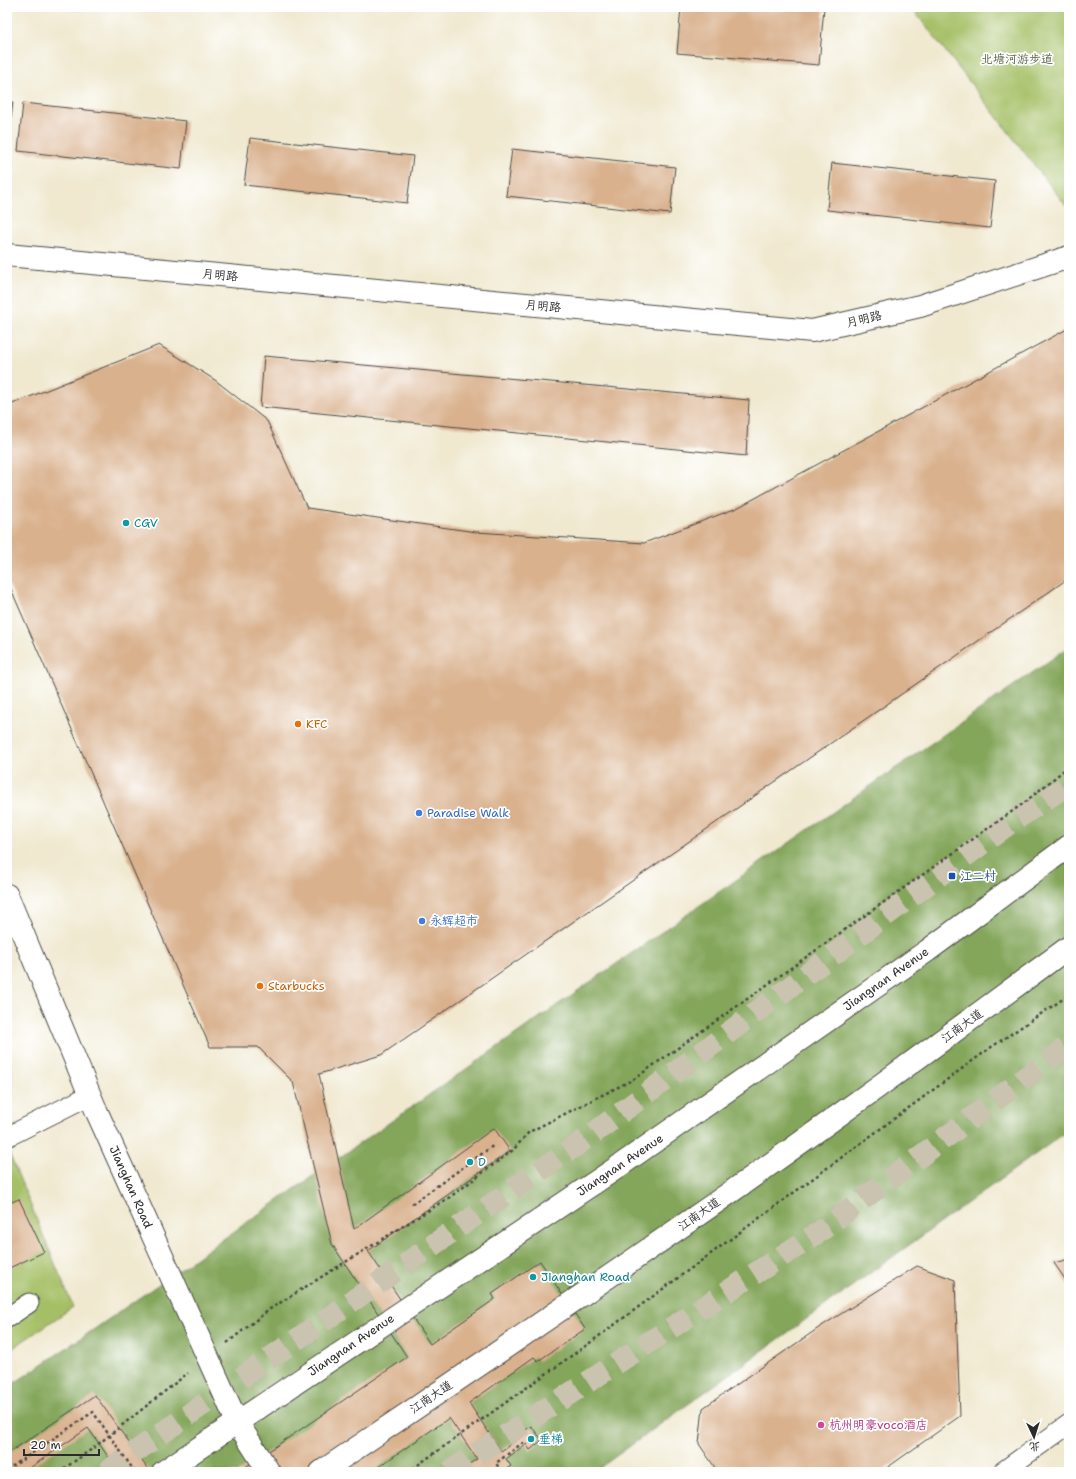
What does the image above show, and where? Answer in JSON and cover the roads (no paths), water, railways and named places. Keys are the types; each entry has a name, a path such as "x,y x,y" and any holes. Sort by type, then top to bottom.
{"main road":[{"name":"月明路","path":"7,255 812,331 920,306 1069,257"},
{"name":"Jiangnan Avenue","path":"163,1472 612,1171 927,951 1069,846"},
{"name":"Jianghan Road","path":"7,895 90,1095 237,1422 269,1472"},
{"name":"江南大道","path":"321,1472 629,1263 764,1169 915,1061 1069,947"}],"street":[{"path":"7,1137 90,1095"},
{"path":"7,1318 29,1303"},
{"path":"1002,1472 1069,1424"}],"tunnel":[{"path":"106,1472 587,1138 1010,823 1069,784"},
{"path":"449,1472 819,1232 1069,1045"}],"place":[{"name":"CGV","path":"126,523"},
{"name":"KFC","path":"298,724"},
{"name":"Paradise Walk","path":"419,813"},
{"name":"江二村","path":"952,876"},
{"name":"永辉超市","path":"422,921"},
{"name":"Starbucks","path":"260,986"},
{"name":"D","path":"470,1162"},
{"name":"Jianghan Road","path":"533,1277"},
{"name":"杭州明豪voco酒店","path":"821,1425"},
{"name":"垂梯","path":"531,1439"}],"park label":[{"name":"北塘河游步道","path":"1017,59"}]}
